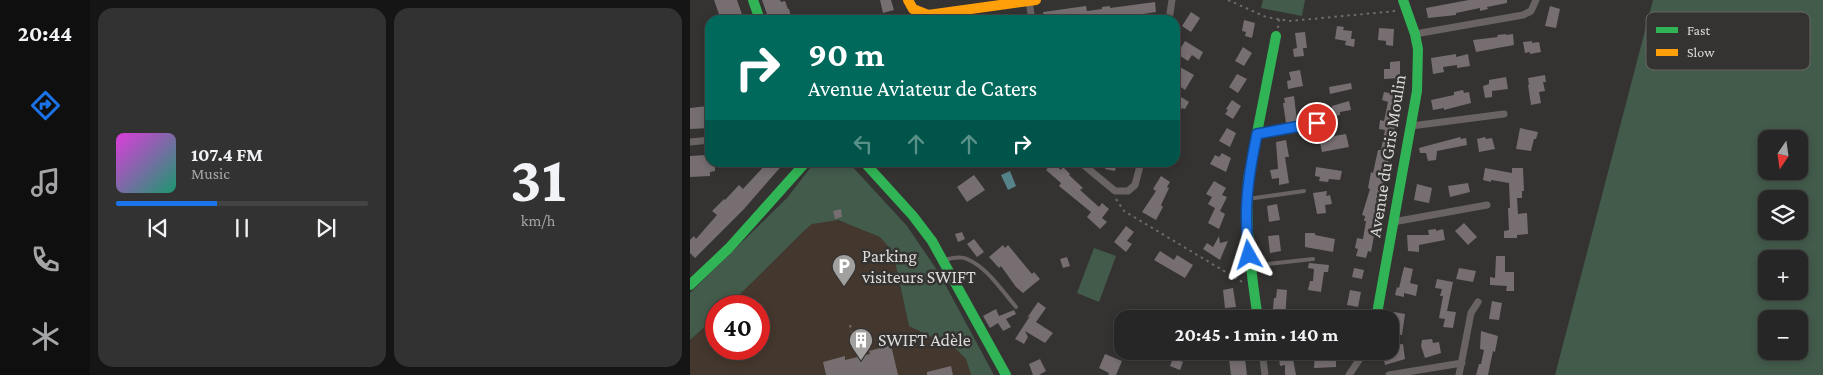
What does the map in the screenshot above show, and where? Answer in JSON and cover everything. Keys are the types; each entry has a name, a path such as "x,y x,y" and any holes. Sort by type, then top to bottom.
{"street":[{"path":"753,0 758,15"},
{"path":"908,0 909,4 918,12 928,15 1032,0 1032,15"},
{"path":"1170,15 1172,0"},
{"name":"Avenue du Gris Moulin","path":"1378,310 1417,92 1418,49 1415,34 1403,0"},
{"path":"1415,34 1523,15 1531,11 1536,0"},
{"path":"1257,310 1246,227 1246,199 1248,179 1276,36"},
{"path":"1411,126 1504,114"},
{"path":"690,142 705,140"},
{"path":"690,285 728,248 801,167"},
{"path":"869,167 913,216 932,241 1006,375"},
{"path":"1086,167 1115,191 1128,191 1135,185 1140,167"},
{"path":"1393,222 1487,205"},
{"path":"1459,375 1471,313 1478,302"},
{"path":"1264,360 1266,375"},
{"path":"1350,375 1359,360"},
{"path":"1389,375 1462,363"}],"lane":[{"path":"1257,134 1317,123"},
{"path":"1246,199 1304,191"},
{"path":"944,260 966,258 983,270 1016,307"},
{"path":"1250,266 1313,259"}],"path":[{"path":"1228,0 1261,15 1290,21 1407,10"},
{"path":"1115,191 1116,201 1124,212 1238,281 1253,287"},
{"path":"850,325 858,356"}],"shaded area":[{"path":"834,220 880,237 893,252 909,326 956,349 966,359 971,375 690,375 690,340 705,327 705,360 770,360 770,295 739,295 812,224"}],"green space":[{"path":"1263,0 1305,0 1302,16 1261,8"},
{"path":"1653,0 1823,0 1823,375 1555,375 1646,27 1646,70 1810,70 1810,12 1650,12"},
{"path":"811,167 853,167 907,226 939,273 994,375 971,375 966,359 956,349 909,326 893,252 880,237 838,220 812,224 739,295 705,295 705,327 690,340 690,293 787,198"},
{"path":"1094,248 1116,256 1099,302 1077,293"}],"water":[{"path":"1010,171 1016,186 1008,190 1001,175"}],"building":[{"path":"714,0 737,0 742,15 719,15"},
{"path":"762,0 785,1 791,15 767,15"},
{"path":"880,0 891,0 894,10 883,13"},
{"path":"1469,0 1507,0 1507,3 1487,7 1488,9 1480,11 1480,8 1456,13 1456,15 1428,18 1426,8"},
{"path":"1155,2 1156,12 1137,15 1043,15 1043,12 1086,6 1087,11 1102,9 1102,7 1110,6 1110,8"},
{"path":"1550,6 1560,9 1556,28 1545,26"},
{"path":"1191,12 1200,18 1191,32 1182,26"},
{"path":"1244,20 1255,23 1252,38 1245,36 1246,32 1242,31"},
{"path":"1337,26 1344,27 1343,30 1352,31 1351,39 1355,39 1354,47 1345,45 1346,41 1335,39"},
{"path":"1379,28 1394,29 1393,46 1386,45 1386,41 1378,40"},
{"path":"1305,32 1307,48 1303,48 1304,56 1294,57 1293,49 1297,48 1295,33"},
{"path":"1513,34 1514,45 1476,52 1473,40 1498,37 1497,35"},
{"path":"1185,41 1203,52 1199,60 1192,55 1188,61 1180,56 1180,49"},
{"path":"1532,41 1532,43 1539,42 1541,52 1525,53 1523,42"},
{"path":"1243,47 1252,53 1244,66 1235,61"},
{"path":"1456,54 1456,57 1468,54 1470,66 1457,68 1457,65 1443,67 1444,72 1433,74 1431,58"},
{"path":"1400,61 1400,78 1384,79 1384,69 1390,69 1390,62"},
{"path":"1180,67 1194,75 1185,90 1180,86"},
{"path":"1300,70 1303,86 1288,89 1287,81 1291,80 1289,72"},
{"path":"1237,74 1247,79 1238,93 1229,87"},
{"path":"1545,75 1546,82 1543,82 1545,91 1539,92 1541,103 1531,105 1528,78"},
{"path":"1506,77 1508,89 1492,91 1492,97 1485,98 1483,86 1489,84 1489,80"},
{"path":"1351,83 1352,89 1330,94 1329,87"},
{"path":"1463,90 1464,93 1469,92 1471,103 1444,110 1444,108 1433,110 1431,100 1454,95 1454,92"},
{"path":"1384,92 1400,95 1394,123 1396,123 1387,159 1389,159 1386,176 1376,215 1378,215 1371,252 1368,251 1366,258 1356,256 1358,249 1355,248 1357,238 1363,239 1366,221 1364,221 1365,216 1362,215 1370,189 1368,188 1371,172 1373,173 1378,150 1381,150 1385,130 1379,129 1380,120 1384,121 1388,102 1382,100"},
{"path":"1180,96 1189,102 1185,109 1182,108 1180,111"},
{"path":"1294,96 1297,121 1286,123 1284,98"},
{"path":"1232,100 1241,106 1233,119 1225,114"},
{"path":"1349,101 1351,110 1340,112 1340,115 1328,117 1327,109"},
{"path":"705,106 705,128 690,129 690,108"},
{"path":"1227,128 1236,133 1230,147 1219,141"},
{"path":"1520,128 1538,132 1531,151 1516,149"},
{"path":"1346,134 1349,147 1322,152 1320,142 1329,141 1328,137"},
{"path":"1460,137 1461,139 1466,138 1467,145 1437,151 1436,160 1428,161 1426,153 1420,153 1419,148"},
{"path":"1485,137 1486,139 1492,138 1495,149 1479,152 1477,139"},
{"path":"1286,140 1289,157 1285,157 1289,183 1279,185 1279,178 1272,179 1270,170 1278,169 1276,142"},
{"path":"1222,153 1231,158 1226,172 1210,164 1215,155 1219,157"},
{"path":"705,155 705,167 715,167 715,171 710,172 710,176 690,177 690,156"},
{"path":"763,167 781,167 744,209 695,258 690,253 690,240 694,236 696,239 717,215 712,211 724,199 739,185 743,189"},
{"path":"1049,167 1057,167 1061,170 1063,167 1083,188 1080,190 1099,207 1102,203 1109,209 1102,218 1107,222 1100,229 1087,217 1091,212 1059,186 1061,183 1046,170"},
{"path":"1106,167 1116,167 1115,171 1105,169"},
{"path":"1316,167 1342,171 1340,180 1329,179 1328,182 1319,181 1320,177 1315,176"},
{"path":"1485,168 1512,173 1512,168 1523,168 1524,191 1522,191 1522,198 1517,198 1518,214 1527,213 1528,234 1517,235 1517,238 1504,238 1504,231 1509,230 1509,183 1483,180"},
{"path":"974,175 985,190 967,202 957,187"},
{"path":"1161,176 1170,182 1161,205 1163,207 1156,220 1142,212 1156,191 1153,189"},
{"path":"1214,181 1226,188 1222,195 1227,197 1220,211 1208,204 1212,197 1206,194"},
{"path":"1468,183 1470,192 1450,197 1448,186"},
{"path":"1417,184 1432,188 1429,203 1414,200"},
{"path":"1327,191 1326,196 1330,195 1332,204 1325,205 1326,213 1317,214 1313,193"},
{"path":"1277,204 1280,220 1269,222 1267,206"},
{"path":"1215,208 1225,214 1219,229 1208,223"},
{"path":"841,209 842,217 835,219 833,211"},
{"path":"1464,223 1477,237 1468,245 1455,231"},
{"path":"1126,226 1134,232 1127,241 1132,244 1126,252 1114,242"},
{"path":"1436,229 1436,231 1443,229 1445,240 1419,245 1419,252 1408,251 1407,235 1429,235 1428,230"},
{"path":"962,232 965,239 958,242 955,234"},
{"path":"1305,233 1315,233 1315,235 1335,239 1333,252 1305,247"},
{"path":"1279,235 1281,251 1270,253 1268,236"},
{"path":"1219,236 1220,243 1228,241 1220,260 1203,249 1207,243 1213,247"},
{"path":"974,239 984,252 977,257 967,244"},
{"path":"1003,245 1005,248 1008,245 1032,274 1034,272 1040,279 1023,293 1016,287 1001,266 999,268 989,257"},
{"path":"1160,251 1174,260 1177,255 1193,265 1185,278 1154,260"},
{"path":"1496,256 1505,256 1505,272 1514,272 1514,291 1506,291 1507,286 1490,285 1490,277 1495,278"},
{"path":"1067,257 1070,266 1063,268 1060,259"},
{"path":"1309,263 1329,265 1328,272 1324,272 1321,292 1308,290 1310,281 1313,281 1314,269 1308,268"},
{"path":"1404,267 1413,269 1410,283 1418,285 1416,296 1404,293 1404,297 1395,295 1397,287 1399,288"},
{"path":"1354,268 1364,270 1362,279 1352,277"},
{"path":"1459,268 1476,271 1473,282 1456,279"},
{"path":"1437,279 1453,282 1447,311 1456,312 1453,328 1443,327 1445,319 1439,318 1443,296 1440,296 1442,289 1435,288"},
{"path":"1233,288 1236,307 1225,308 1223,290"},
{"path":"1277,289 1287,290 1286,310 1273,310 1274,298 1276,298"},
{"path":"1350,290 1361,292 1358,307 1347,305"},
{"path":"1492,301 1502,303 1499,320 1489,319"},
{"path":"1038,302 1046,308 1036,322 1053,333 1045,343 1025,331 1028,337 1024,344 1015,339"},
{"path":"996,309 999,316 1014,310 1016,314 1006,319 1011,327 1003,331 998,323 990,328 983,316"},
{"path":"1399,313 1405,314 1402,335 1399,334"},
{"path":"1481,331 1498,336 1488,375 1476,375 1484,350 1480,349"},
{"path":"1432,339 1433,343 1439,342 1441,353 1425,358 1421,346 1422,340"},
{"path":"1399,344 1403,344 1405,359 1385,365 1384,360 1399,360"},
{"name":"SWIFT Adèle","path":"891,345 898,375 826,375 823,362 845,356 845,360 870,354 869,351"},
{"path":"1105,354 1114,358 1114,360 1122,361 1116,375 1108,375 1109,373 1099,368"},
{"path":"1040,359 1046,371 1039,375 1033,375 1029,364"},
{"path":"1172,360 1183,362 1180,370 1170,366"},
{"path":"1229,360 1245,360 1247,375 1231,375"},
{"path":"1279,360 1293,360 1296,375 1285,375 1285,365 1280,366"},
{"path":"1314,360 1336,360 1336,367 1314,368"},
{"name":"SWIFT Adèle","path":"951,366 953,375 927,375 927,372"}],"traffic: fast":[{"path":"753,0 758,15"},
{"path":"1378,310 1417,91 1418,49 1415,34 1403,0"},
{"path":"1257,310 1248,232 1248,179 1276,36"},
{"path":"690,285 729,248 802,167"},
{"path":"869,167 913,216 932,241 1006,375"}],"traffic: slow":[{"path":"908,0 913,9 928,15 1036,0"}],"place":[{"name":"Parking visiteurs SWIFT","path":"844,287"},
{"name":"SWIFT Adèle","path":"861,361"}],"route":[{"path":"1249,255 1245,211 1248,179 1257,134 1317,123"}]}
